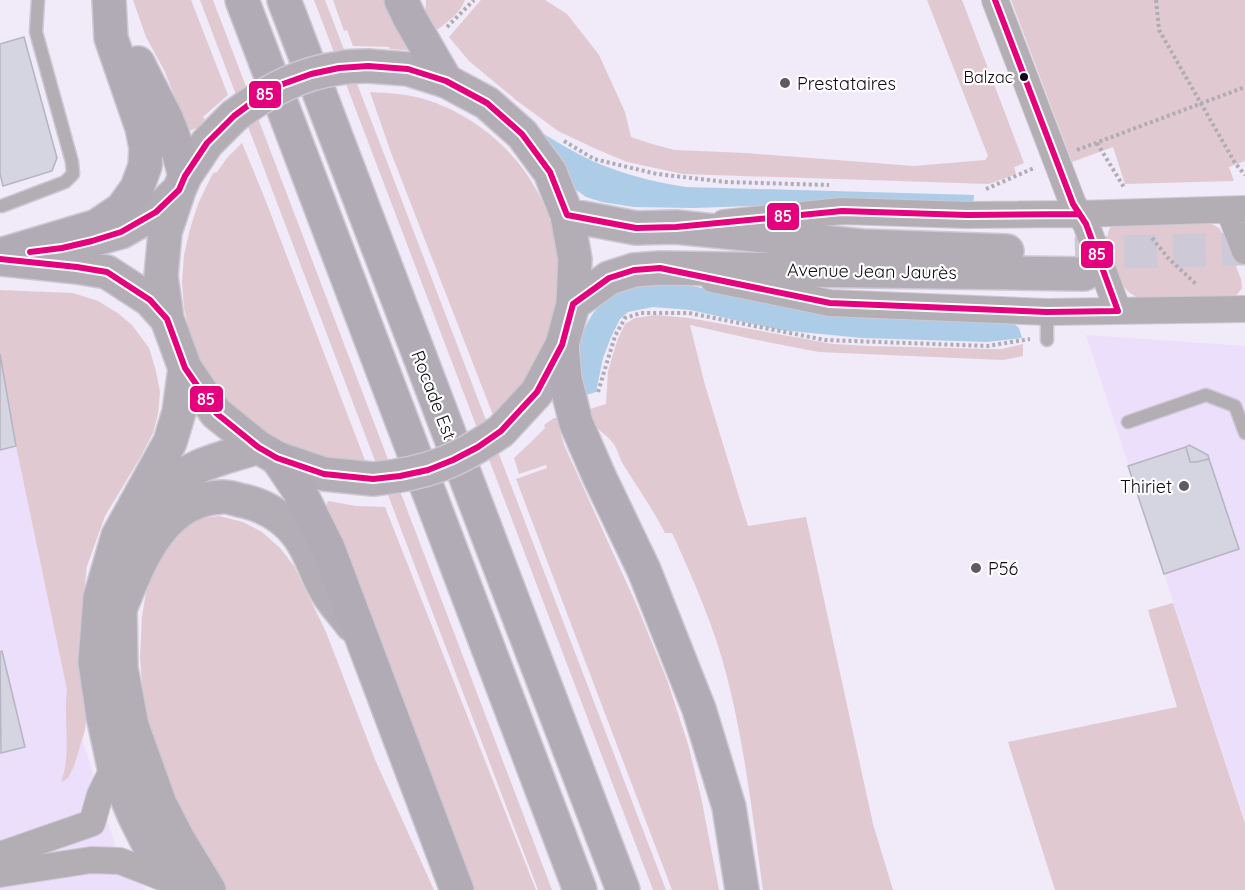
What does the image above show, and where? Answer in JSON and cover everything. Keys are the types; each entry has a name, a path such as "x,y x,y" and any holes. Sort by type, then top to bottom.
{"highway":[{"path":"0,257 98,226 122,209 136,188 145,166 146,148 142,128 111,38 110,0"},
{"path":"115,0 130,45 177,147 182,183"},
{"path":"242,0 580,890"},
{"name":"Rocade Est","path":"284,0 623,890"},
{"path":"401,0 446,81"},
{"path":"562,345 565,379 576,423 644,570 699,709 729,807 742,890"},
{"path":"268,452 300,492 328,548 457,890"}],"main road":[{"path":"0,257 92,241 121,232 156,212 182,183 207,143 234,116 283,84 311,74 339,68 368,66 408,69 446,81 487,103 522,134 550,172 567,215 575,259 573,304 562,345 537,392 501,431 478,447 428,470 373,479 324,474 268,452 216,413 185,368 166,319 161,276 165,232 182,183"},
{"name":"Avenue Jean Jaurès","path":"567,215 636,228 676,227 862,246 1079,263 634,270 609,278 573,304"},
{"path":"0,257 107,272 150,300 166,319"},
{"path":"185,368 179,412 170,442 118,536 100,598 95,662 114,767 156,826 209,890"},
{"path":"177,886 156,826 132,726 121,668 120,609 129,550 163,491 185,472 214,460 234,455 268,452"},
{"path":"120,609 138,564 153,539 175,514 198,500 224,496 254,503 280,517 298,535 327,591 361,638"}],"street":[{"path":"995,0 1055,159 1073,204 1086,224 1118,311"},
{"path":"1237,210 1245,251"},
{"name":"Avenue Jean Jaurès","path":"676,227 842,211 967,215 1237,210"},
{"name":"Avenue Jean Jaurès","path":"660,268 830,303 1047,329 1118,311 1245,309"},
{"path":"92,823 100,795 114,767"},
{"path":"0,855 92,823 156,826 143,851 120,861"},
{"path":"0,874 91,860 120,861 177,886"}],"lane":[{"path":"2,206 65,182 72,174 72,162 36,32 38,0"},
{"path":"1128,422 1206,395 1235,406 1245,433"}],"path":[{"path":"425,45 438,36 474,0"},
{"path":"1156,0 1159,30 1235,163 1245,175"},
{"path":"984,189 1055,159 1245,87"},
{"path":"558,138 594,159 657,174 726,182 832,185"},
{"path":"572,406 596,398 615,336 626,318 641,313 689,313 825,340 988,346 1023,341 1047,329"}],"shaded area":[{"path":"133,0 191,0 228,95 203,117 205,119 199,127 189,131 164,70 146,37"},
{"path":"200,0 213,0 552,890 538,890"},
{"path":"314,0 325,0 666,890 653,890"},
{"path":"333,0 385,0 407,50 353,46 347,30 344,31"},
{"path":"426,0 465,0 456,13 435,31 425,17"},
{"path":"481,0 545,0 567,14 599,55 625,112 631,137 675,150 914,166 985,160 988,156 927,0 962,0 1024,163 1014,167 1016,174 989,184 683,174 627,162 558,131 469,61 449,37"},
{"path":"1011,0 1245,0 1245,161 1229,167 1234,181 1125,184 1113,147 1072,162"},
{"path":"370,92 424,99 452,110 478,125 501,144 521,166 537,190 549,217 557,246 560,276 553,330 524,388 493,415 390,150"},
{"path":"242,143 366,463 325,459 270,439 229,404 213,383 190,334 184,308 182,282 184,255 190,229 198,204 213,173 217,172"},
{"path":"1120,220 1207,221 1219,228 1225,238 1241,279 1242,288 1236,296 1142,300 1136,297 1121,281 1109,245 1109,229"},
{"path":"0,290 73,293 98,301 119,314 132,325 149,348 160,392 153,433 105,516 87,566 79,633 78,665 86,720 85,730 74,766 68,778 61,782 67,748 67,690 16,446 0,354"},
{"path":"655,315 689,318 833,344 1002,349 1023,344 1023,356 1003,360 819,352 690,325 705,385 748,526 806,517 873,824 893,890 763,890 739,730 727,677 711,624 672,533 665,533 622,462 615,445 594,424 590,415 590,409 606,404 608,371 625,324 635,318"},
{"path":"1086,335 1245,346 1245,818 1244,818"},
{"path":"0,354 16,446 67,690 120,861 146,890 0,890"},
{"path":"554,418 559,418 564,445 637,606 667,680 688,744 719,890 672,890 516,479 547,468 546,465 519,474 514,458 545,428 544,425"},
{"path":"328,501 356,506 385,507 536,890 473,890 324,510"},
{"path":"219,516 243,522 262,532 280,548 294,566 326,632 376,762 434,890 225,890 191,839 149,737 140,658 142,616 146,593 165,552 197,519"},
{"path":"1173,603 1245,823 1245,890 1055,890 1008,742 1177,707 1148,610"}],"water":[{"path":"534,128 592,161 640,178 686,187 974,195 973,206 779,205 694,208 634,207 602,202 586,197 575,189"},
{"path":"672,282 717,291 1011,321 1019,328 1022,338 987,342 862,338 780,330 690,310 653,307 628,312 620,319 603,358 596,392 583,396 579,350 586,325 597,308 621,289"}],"building":[{"path":"24,37 57,158 52,171 3,186 0,174 0,44"},
{"path":"0,354 16,446 0,450"},
{"path":"1189,445 1208,455 1209,459 1190,462 1186,447"},
{"path":"1186,447 1190,462 1209,459 1239,549 1164,574 1128,466"},
{"path":"2,651 25,747 1,753 0,652"}],"tunnel":[{"path":"1075,253 1245,249"}],"transit line":[{"name":"85","path":"0,259 107,272 150,300 167,319 185,368 216,413 258,447 277,458 324,474 373,479 428,470 478,447 501,431 537,392 562,345 573,304 609,278 634,270 660,268 830,303 1047,312 1118,311 1086,224 1073,204 995,0"},
{"name":"85","path":"30,252 62,248 121,232 156,212 179,190 185,176 207,143 234,116 258,98 283,84 311,74 339,68 368,66 408,69 446,81 487,103 522,134 550,172 567,215 636,228 676,227 842,211 967,215 1079,214"}],"place":[{"name":"Balzac","path":"1024,77"},
{"name":"Prestataires","path":"785,83"},
{"name":"Thiriet","path":"1184,486"},
{"name":"P56","path":"976,568"}]}
